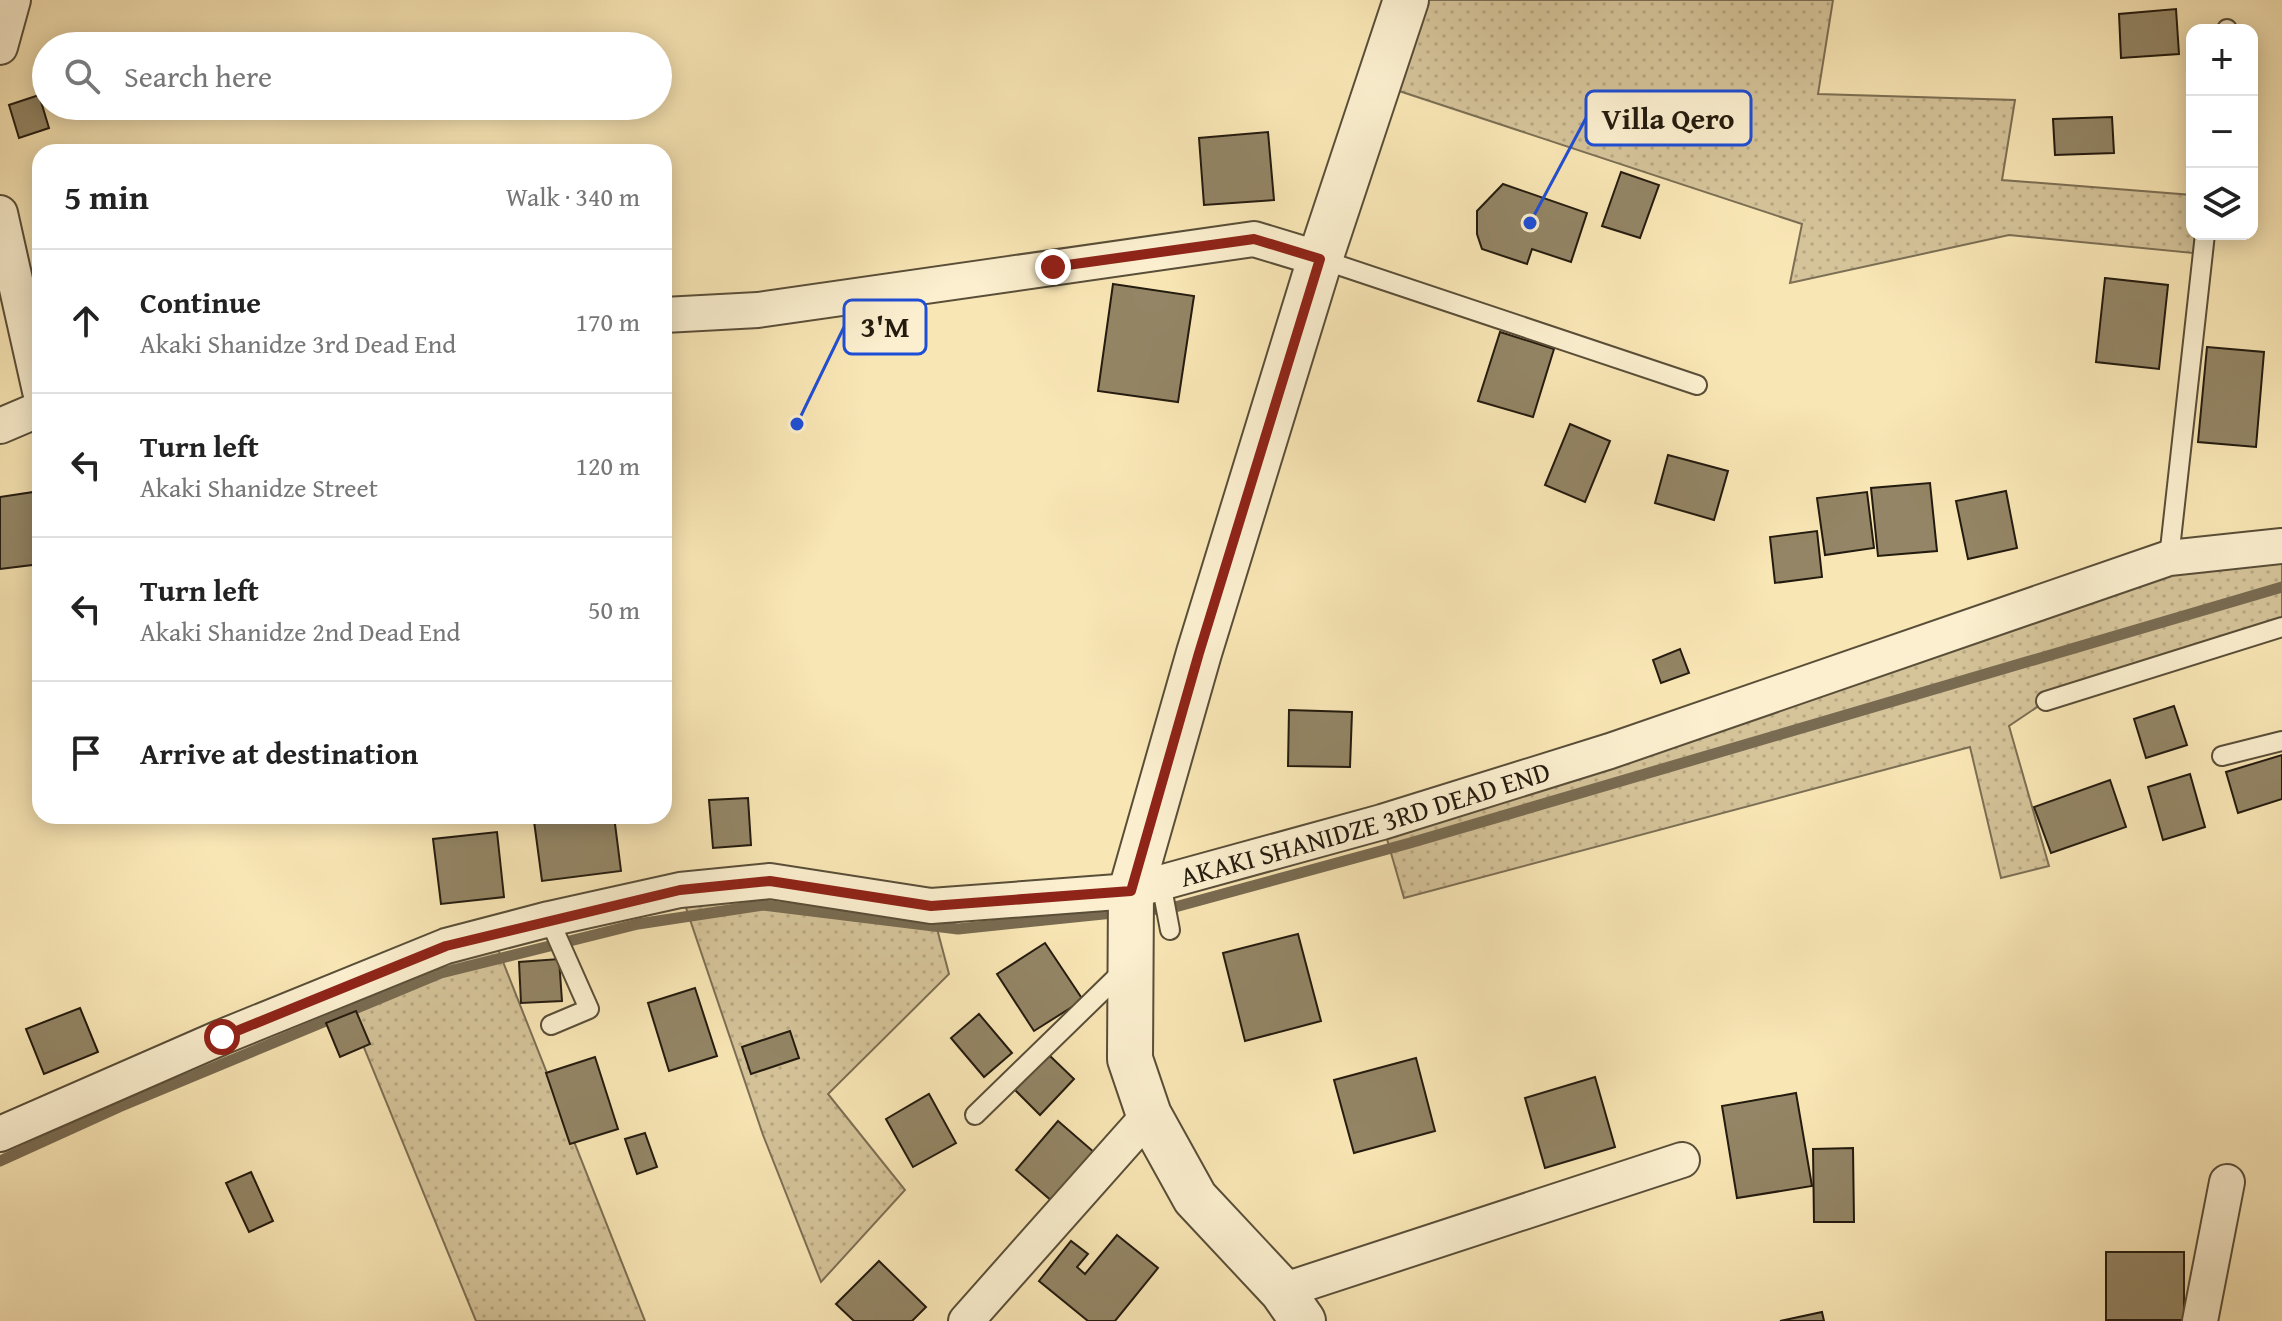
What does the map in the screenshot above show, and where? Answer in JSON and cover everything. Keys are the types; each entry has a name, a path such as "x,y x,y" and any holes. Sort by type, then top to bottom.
{"street":[{"path":"0,47 13,0"},
{"path":"1406,0 1320,259 1199,653 1129,965 1130,1059 1149,1115 1195,1198 1292,1306 1682,1160"},
{"path":"0,213 32,355"},
{"path":"672,315 758,310 1254,239 1320,259"},
{"path":"0,426 32,412"},
{"name":"AKAKI SHANIDZE 3RD DEAD END","path":"0,1134 222,1037 446,946 549,919 680,890 770,881 931,906 1146,887 1382,822 1610,751 2169,558 2282,546"},
{"path":"966,1321 1149,1115"},
{"path":"2200,1321 2227,1182"}],"lane":[{"path":"2169,558 2204,240"},
{"path":"1320,259 1697,385"},
{"path":"2046,701 2282,627"},
{"path":"2222,756 2282,741"},
{"path":"1146,887 1170,930"},
{"path":"549,919 589,1009 551,1025"},
{"path":"975,1115 1129,965"}],"shaded area":[{"path":"1406,0 1833,0 1818,94 2015,100 2002,180 2186,195 2186,240 2204,240 2203,254 2009,235 1790,283 1802,224 1378,84"},
{"path":"2282,546 2282,627 2046,701 2009,726 2049,866 2001,878 1970,747 1404,898 1382,822 2169,558"},
{"path":"680,890 931,906 949,974 828,1094 905,1190 821,1282 763,1135"},
{"path":"492,934 645,1321 476,1321 340,989"}],"building":[{"path":"2176,9 2179,54 2121,58 2119,14"},
{"path":"32,97 32,120 47,120 49,128 19,138 9,105"},
{"path":"2112,117 2114,153 2055,155 2053,119"},
{"path":"1268,132 1274,200 1204,205 1199,138"},
{"path":"1621,172 1659,185 1640,238 1602,226"},
{"path":"1503,184 1587,213 1571,262 1532,249 1527,264 1482,249 1477,234 1477,211"},
{"path":"2105,278 2168,285 2159,369 2096,362"},
{"path":"1113,284 1194,296 1178,402 1098,391"},
{"path":"1500,332 1554,349 1533,417 1478,401"},
{"path":"2207,347 2264,352 2256,447 2198,442"},
{"path":"1570,424 1610,441 1585,502 1545,485"},
{"path":"1668,455 1728,471 1714,520 1655,503"},
{"path":"1930,483 1937,551 1878,556 1871,488"},
{"path":"2006,491 2017,548 1968,559 1956,501"},
{"path":"32,492 32,565 0,569 0,497"},
{"path":"1867,492 1874,548 1825,555 1817,498"},
{"path":"1817,531 1822,577 1775,583 1770,537"},
{"path":"1680,649 1689,673 1661,683 1653,660"},
{"path":"2174,706 2187,745 2146,758 2134,719"},
{"path":"1289,710 1352,712 1350,767 1288,766"},
{"path":"2282,755 2282,799 2238,813 2226,772"},
{"path":"2190,774 2205,827 2163,840 2148,787"},
{"path":"2110,780 2126,827 2051,853 2034,807"},
{"path":"748,798 751,845 713,848 709,800"},
{"path":"534,824 615,824 621,871 542,881"},
{"path":"497,832 504,897 441,904 433,839"},
{"path":"1298,934 1321,1021 1245,1041 1223,953"},
{"path":"1045,943 1083,1000 1034,1031 997,974"},
{"path":"559,959 562,1001 521,1003 519,962"},
{"path":"695,988 717,1056 669,1071 648,1003"},
{"path":"80,1008 98,1052 44,1074 26,1029"},
{"path":"356,1011 370,1044 340,1057 326,1023"},
{"path":"979,1014 1012,1053 984,1077 951,1038"},
{"path":"790,1031 799,1058 751,1074 742,1047"},
{"path":"1049,1055 1074,1079 1040,1115 1015,1090"},
{"path":"595,1057 618,1129 570,1144 546,1073"},
{"path":"1416,1058 1435,1131 1354,1153 1334,1080"},
{"path":"1595,1077 1615,1147 1545,1168 1525,1098"},
{"path":"1796,1093 1812,1186 1737,1198 1722,1106"},
{"path":"929,1094 956,1143 913,1167 886,1119"},
{"path":"1058,1121 1095,1153 1053,1202 1016,1170"},
{"path":"645,1133 657,1167 637,1174 625,1139"},
{"path":"1853,1148 1854,1222 1814,1222 1813,1149"},
{"path":"251,1172 273,1221 249,1232 226,1183"},
{"path":"1117,1235 1158,1268 1115,1321 1088,1321 1039,1281 1071,1241 1088,1254 1077,1267 1085,1274"},
{"path":"2106,1252 2184,1252 2184,1320 2106,1320"},
{"path":"879,1261 926,1307 912,1321 854,1321 836,1304"},
{"path":"1822,1312 1824,1321 1780,1321"}],"waterway":[{"path":"1140,911 1175,907 1410,843 2282,587"},
{"path":"0,1161 119,1107 441,973 638,924 763,905 958,929 1123,912"}],"place":[{"name":"Villa Qero","path":"1530,223"},
{"name":"3'M","path":"797,424"}],"route":[{"path":"222,1037 446,946 680,890 770,881 931,906 1131,891 1199,653 1320,259 1254,239 1053,267"}]}
